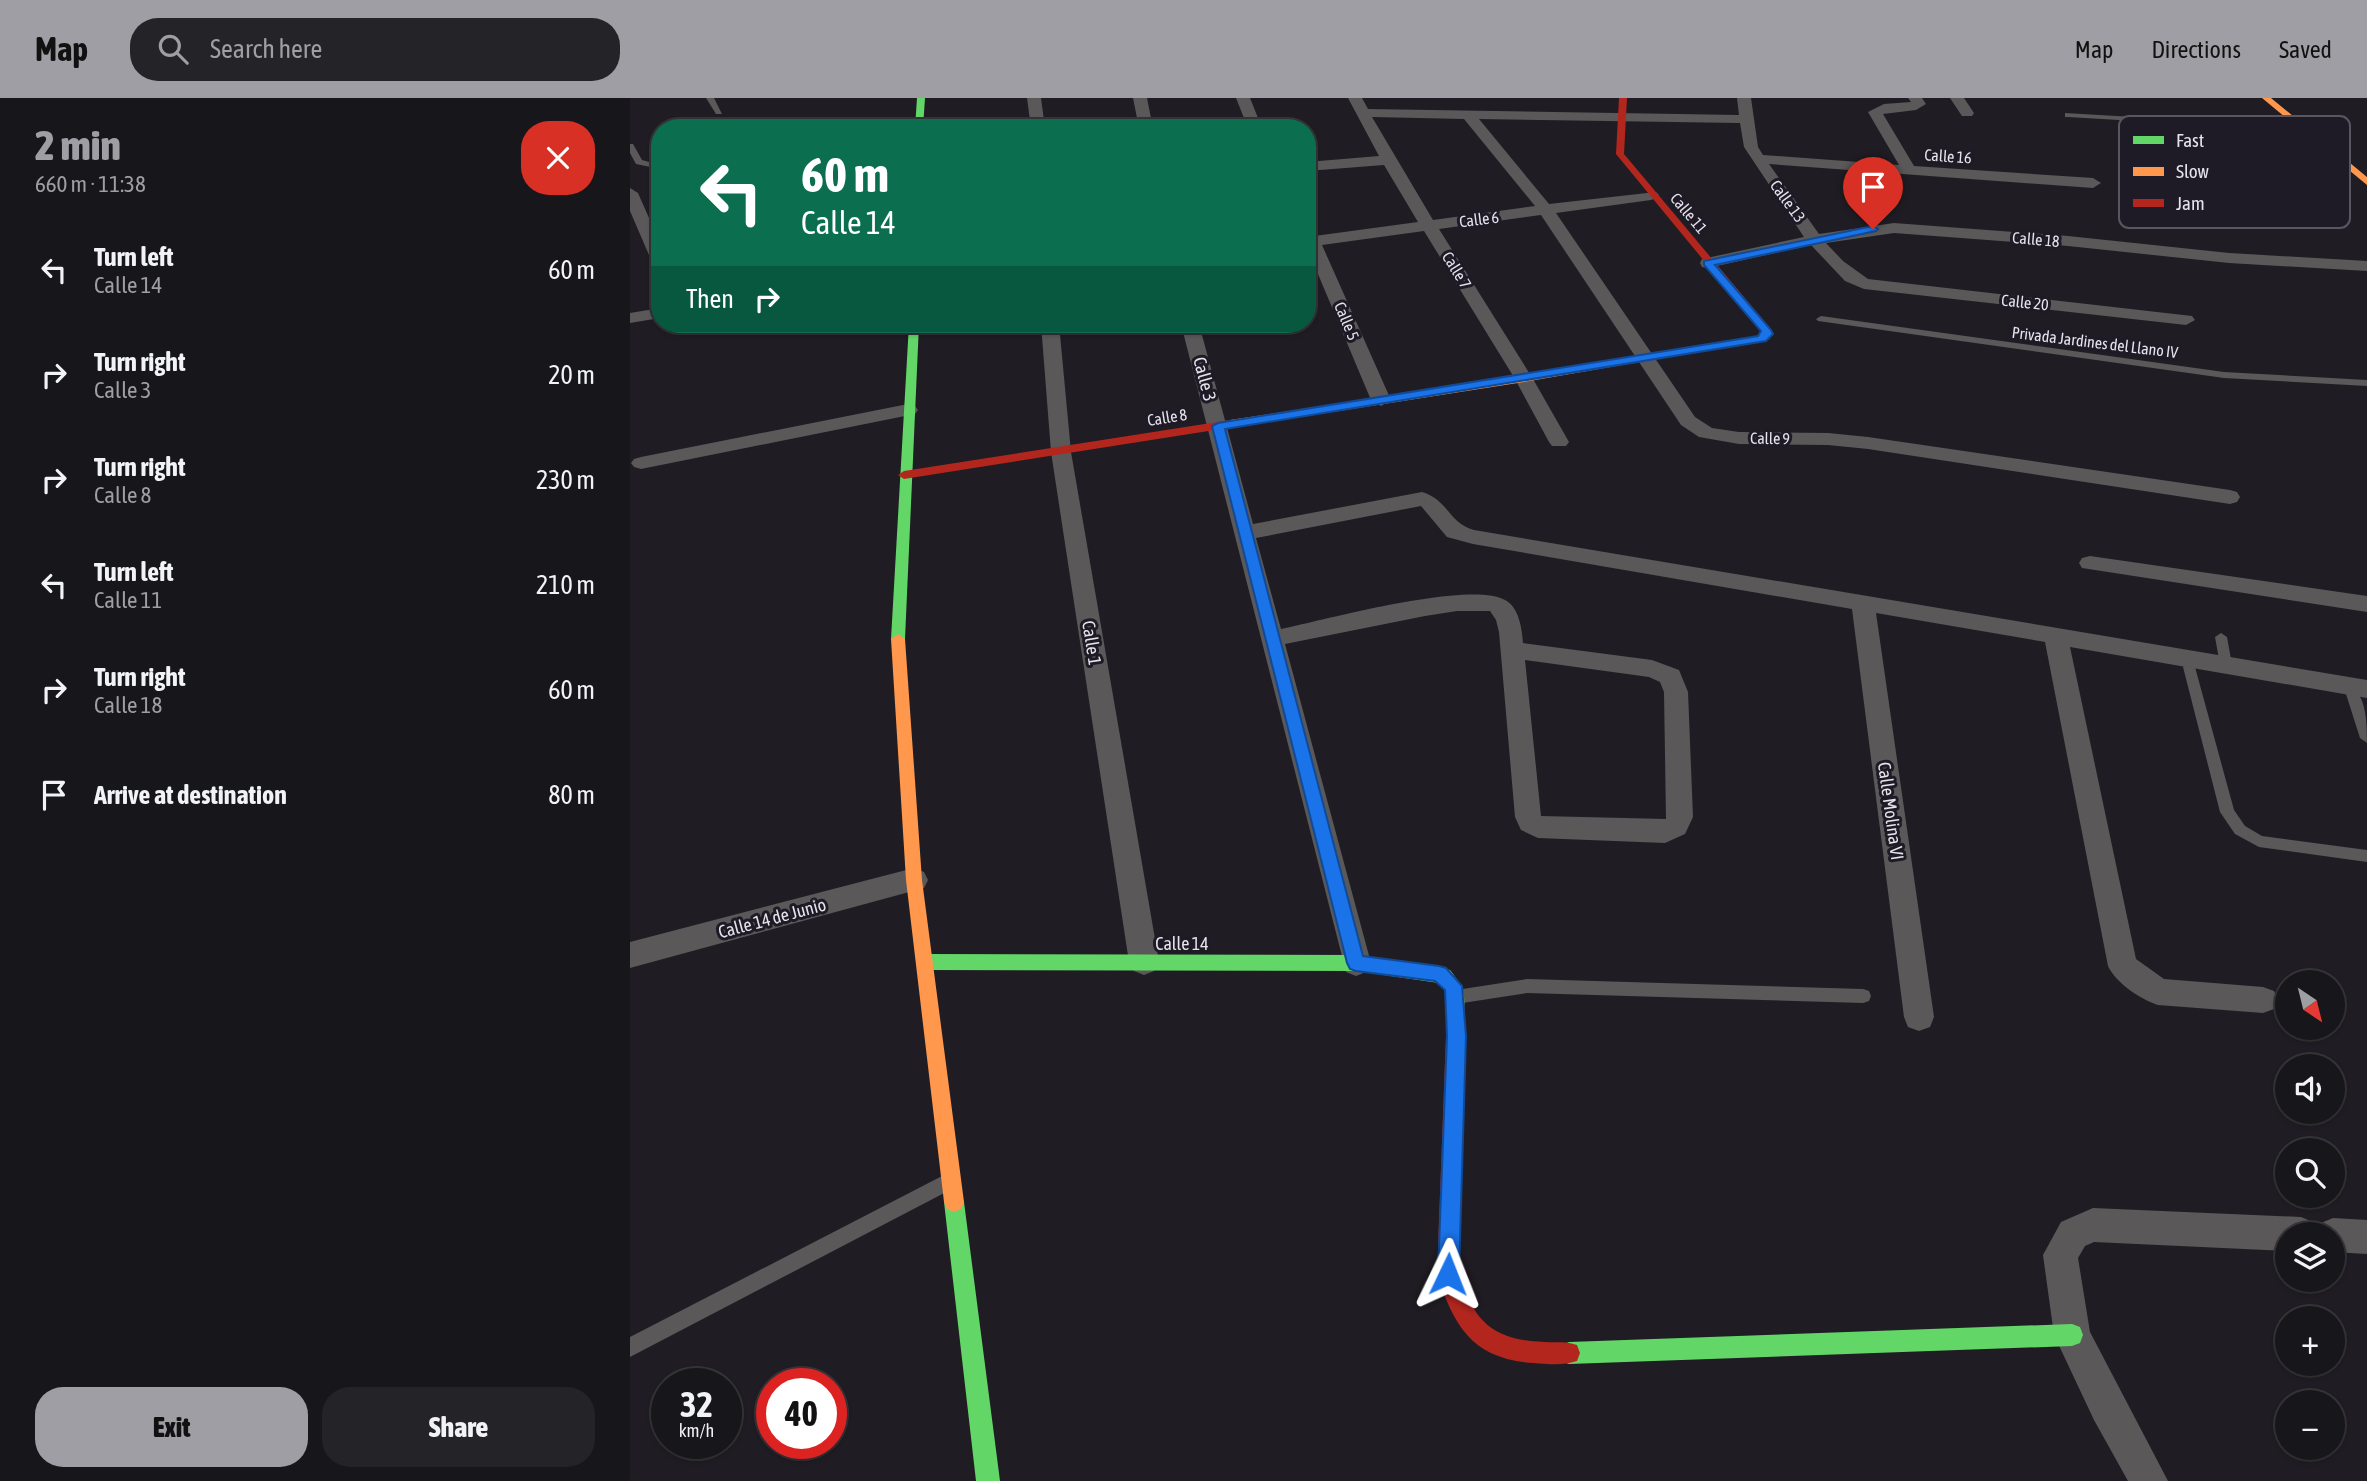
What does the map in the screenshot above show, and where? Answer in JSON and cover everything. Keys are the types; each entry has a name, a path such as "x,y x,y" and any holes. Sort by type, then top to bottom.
{"street":[{"path":"920,119 921,98"},
{"path":"1034,98 1037,119"},
{"path":"1140,98 1144,119"},
{"path":"1243,98 1251,119"},
{"name":"Calle 11","path":"1623,98 1620,154 1651,195 1766,330 1766,337"},
{"name":"Calle 13","path":"1744,98 1751,147 1758,159 1816,239 1847,276 1864,284"},
{"path":"1910,171 1875,112 1884,108 1916,106 1919,104 1916,98"},
{"path":"1957,98 1967,113"},
{"path":"2266,98 2288,116"},
{"path":"1359,105 1467,114 1746,119"},
{"name":"Calle 7","path":"1359,105 1388,160 1524,379 1559,442"},
{"name":"Calle 9","path":"1467,114 1546,210 1688,421 1706,433 1739,438 1828,439 1868,443 2230,498"},
{"name":"Calle 16","path":"1758,159 2093,183"},
{"path":"1316,166 1388,160"},
{"path":"2350,168 2367,182"},
{"path":"630,192 651,241"},
{"name":"Calle 6","path":"1316,241 1651,195"},
{"name":"Calle 18","path":"1708,263 1873,229 1913,228 2230,258 2367,266"},
{"name":"Calle 5","path":"1316,255 1381,400"},
{"name":"Calle 20","path":"1864,284 2186,320"},
{"path":"630,318 651,314"},
{"path":"913,333 897,650 914,880 988,1481"},
{"name":"Calle 1","path":"1051,333 1062,452 1143,962"},
{"name":"Calle 3","path":"1193,333 1356,963"},
{"name":"Calle 8","path":"904,475 1524,379 1766,337"},
{"path":"641,463 908,410"},
{"path":"1244,533 1422,499 1437,506 1444,520 1456,532 1473,537 2056,637 2189,663 2226,665 2357,690"},
{"path":"2090,563 2367,604"},
{"path":"1272,639 1435,606 1486,602 1496,605 1505,613 1510,626 1512,650 1528,820 1532,825 1665,832 1675,828 1680,822 1681,808 1676,692 1670,676 1652,669 1512,650"},
{"name":"Calle Molina VI","path":"1863,604 1919,1017"},
{"path":"2056,637 2123,966 2158,992 2263,1000"},
{"name":"Calle 14 de Junio","path":"630,955 914,880"},
{"name":"Calle 14","path":"925,962 1356,963 1439,974 1451,982 1455,998"},
{"path":"1455,998 1448,1274 1456,1297 1470,1323 1490,1343 1530,1354 2072,1335"},
{"path":"2149,1481 2107,1407 2072,1335 2060,1255 2073,1234 2093,1225 2275,1233"},
{"path":"2345,1236 2367,1237"}],"lane":[{"path":"710,98 719,113"},
{"path":"2068,115 2119,118"},
{"path":"630,146 639,162 651,165"},
{"name":"Privada Jardines del Llano IV","path":"1821,319 2224,375 2367,383"},
{"path":"2221,637 2226,665"},
{"path":"2189,663 2227,813 2240,830 2259,841 2367,856"},
{"path":"2357,690 2367,738"},
{"path":"1455,998 1527,986 1863,996"},
{"path":"630,1347 951,1180"}],"traffic: fast":[{"path":"920,119 921,98"},
{"path":"898,639 914,333"},
{"path":"925,962 1356,963 1444,976 1453,986 1456,1008"},
{"path":"954,1202 988,1481"},
{"path":"1569,1353 2072,1335"}],"traffic: slow":[{"path":"2266,98 2288,116"},
{"path":"2350,168 2367,182"},
{"path":"1230,424 1524,379 1744,341"},
{"path":"898,639 914,880 954,1202"}],"traffic: jam":[{"path":"1623,98 1620,154 1766,330 1766,337 1744,341"},
{"path":"904,475 1230,424"},
{"path":"1456,1008 1448,1274 1465,1317 1476,1331 1490,1341 1524,1352 1569,1353"}],"route":[{"path":"1448,1274 1456,1036 1453,986 1444,975 1356,963 1218,426 1762,339 1768,334 1766,330 1708,263 1873,229"}]}
